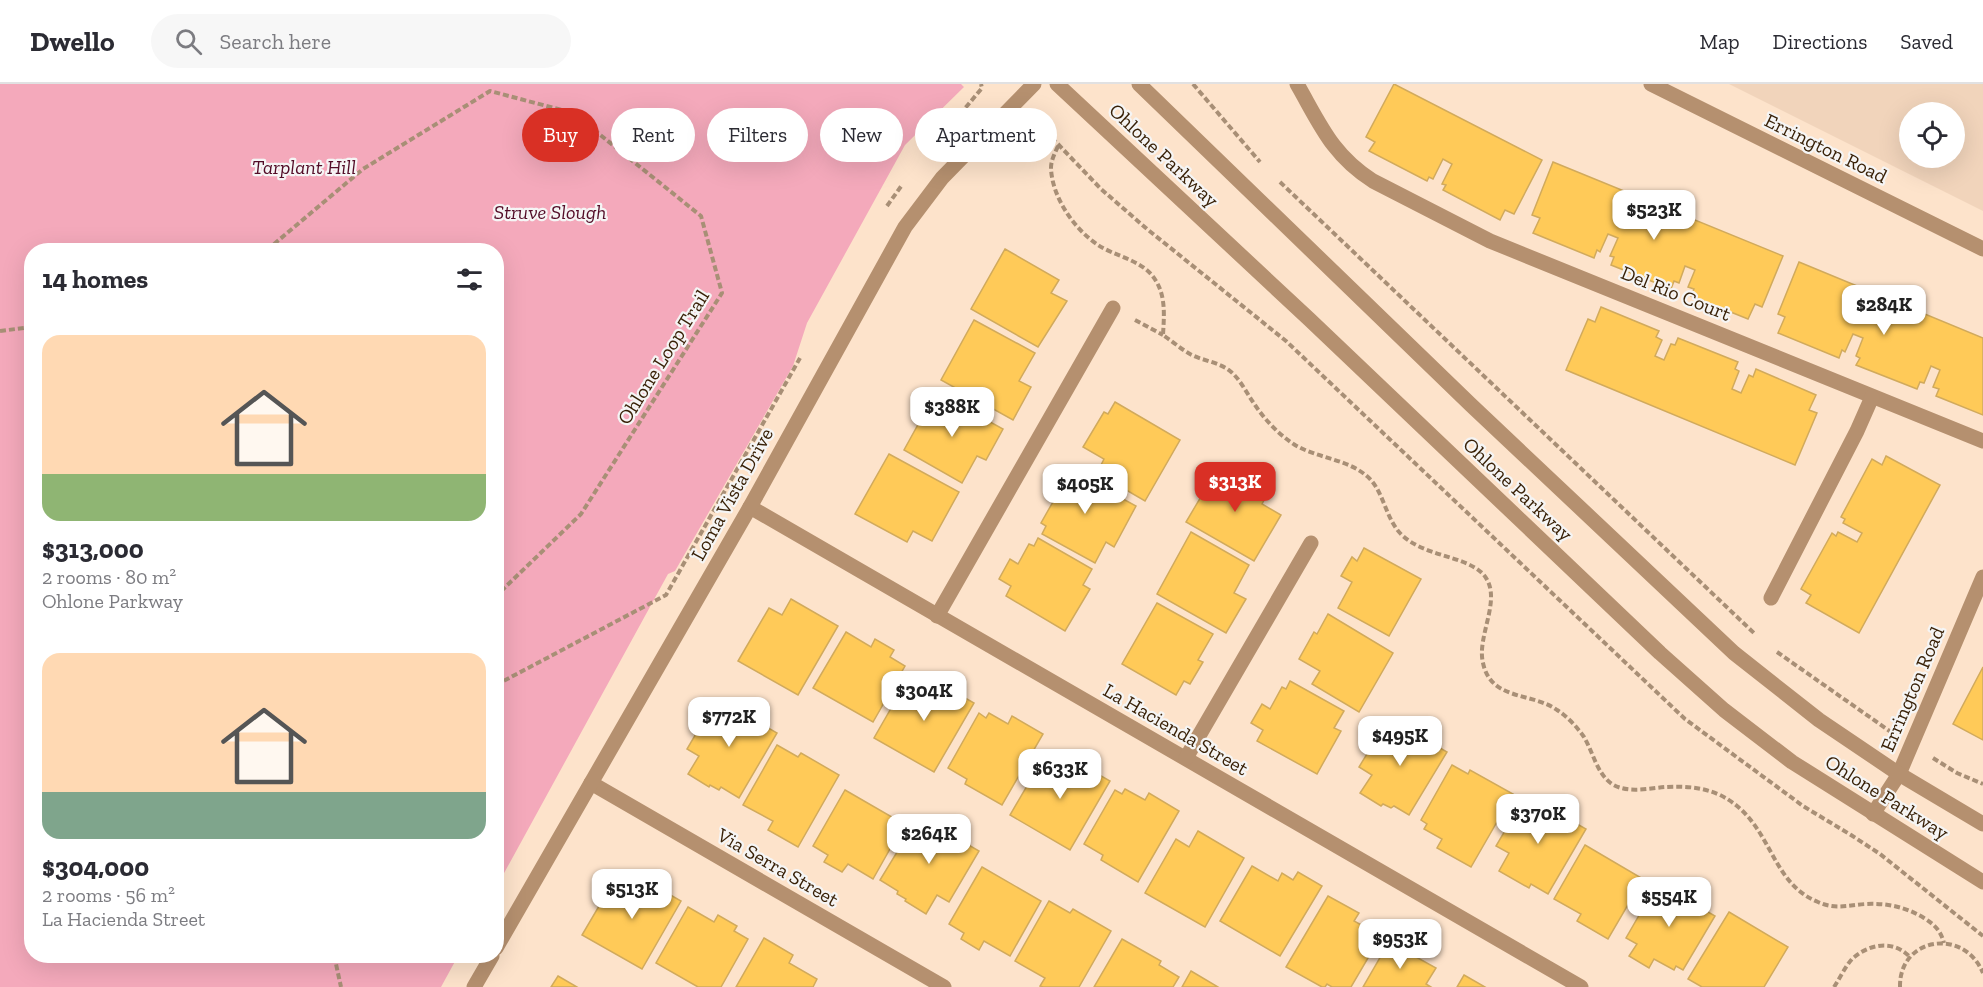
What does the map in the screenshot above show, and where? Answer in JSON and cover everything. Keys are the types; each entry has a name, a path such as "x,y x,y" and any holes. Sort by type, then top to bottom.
{"street":[{"name":"Loma Vista Drive","path":"504,934 750,507 905,227 942,178 1034,84"},
{"name":"Ohlone Parkway","path":"1058,84 1724,710 1792,762 1983,882"},
{"name":"Ohlone Parkway","path":"1139,84 1480,413 1734,653 1819,720 1899,774 1983,824"},
{"name":"Del Rio Court","path":"1297,84 1336,150 1356,170 1373,181 1491,241 1983,441"},
{"name":"Errington Road","path":"1651,84 1983,249"},
{"path":"937,616 1113,308"},
{"path":"1771,597 1857,431 1872,397"},
{"name":"La Hacienda Street","path":"750,507 1581,987"},
{"path":"1186,758 1311,543"},
{"name":"Errington Road","path":"1873,814 1899,774 1983,577"},
{"name":"Via Serra Street","path":"591,783 944,987"},
{"path":"474,987 488,963"}],"path":[{"path":"965,108 982,88 981,84"},
{"path":"1193,84 1266,169"},
{"name":"Ohlone Loop Trail","path":"275,243 363,169 490,91 573,112 701,216 722,293 581,514 504,588"},
{"path":"1058,146 1051,168 1056,190 1066,212 1087,237 1099,246 1141,266 1155,280 1163,302 1163,335"},
{"path":"1275,177 1762,641"},
{"path":"885,208 906,180"},
{"path":"1113,308 1163,335 1190,354 1230,370 1264,418 1275,429 1297,446 1350,465 1369,479 1382,498 1393,523 1403,536 1435,554 1463,563 1482,573 1491,588 1491,601 1481,650 1482,662 1488,678 1505,692 1548,704 1567,718 1584,738 1600,770 1613,785 1633,790 1687,786 1718,794 1748,815 1786,878 1800,892 1814,901 1836,908 1876,904 1890,904 1904,908 1930,922 1938,929 1944,943"},
{"path":"0,331 24,328"},
{"path":"504,681 666,595 805,351"},
{"path":"1772,648 1888,730 1957,773 1983,784"},
{"path":"1834,987 1852,960 1873,948 1884,944 1893,945 1903,949 1910,957"},
{"path":"1900,987 1902,970 1910,957 1931,944 1958,945 1970,952 1979,963 1983,973"},
{"path":"336,963 341,987"}],"shaded area":[{"path":"1729,84 1983,84 1983,211"}],"green space":[{"path":"0,84 961,84 964,87 943,108 915,108 915,135 903,149 903,108 820,108 820,162 896,162 807,323 793,366 675,571 668,574 504,873 504,243 24,243 24,963 454,963 441,987 0,987"}],"building":[{"path":"1394,84 1542,160 1514,214 1505,210 1500,220 1443,190 1446,185 1442,184 1452,164 1443,159 1433,179 1429,177 1427,181 1369,151 1375,142 1366,137"},
{"path":"1553,162 1783,256 1762,307 1755,304 1748,319 1691,296 1694,289 1688,287 1695,270 1685,266 1679,283 1674,281 1671,289 1611,265 1614,257 1610,256 1618,238 1608,234 1600,252 1597,250 1594,258 1533,233 1540,218 1532,215"},
{"path":"1005,249 1059,280 1051,293 1067,301 1038,347 971,309"},
{"path":"1799,262 1983,338 1983,415 1936,396 1939,389 1933,387 1940,370 1931,366 1924,383 1920,382 1917,389 1856,365 1860,358 1856,356 1863,338 1853,334 1845,352 1842,350 1839,358 1778,333 1785,317 1778,314"},
{"path":"1601,307 1659,331 1656,337 1662,340 1655,356 1664,360 1671,344 1675,345 1678,338 1738,362 1735,369 1739,371 1732,389 1741,393 1749,375 1753,377 1756,369 1816,395 1809,410 1817,413 1795,465 1566,370 1588,319 1595,322"},
{"path":"974,320 1035,353 1019,381 1031,387 1013,420 941,380"},
{"path":"936,392 1003,429 986,460 977,456 962,483 904,450"},
{"path":"1115,402 1180,440 1145,501 1097,473 1104,459 1083,447 1104,412 1108,414"},
{"path":"889,454 959,492 932,541 913,531 907,542 855,514"},
{"path":"1886,456 1940,485 1859,633 1806,603 1811,595 1801,589 1832,533 1836,536 1838,532 1857,542 1862,533 1843,523 1845,519 1841,517 1872,459 1882,465"},
{"path":"1221,463 1269,491 1262,504 1281,515 1254,561 1186,522"},
{"path":"1063,466 1136,506 1114,547 1106,542 1095,563 1042,534 1046,526 1041,523 1054,500 1047,497"},
{"path":"1191,532 1249,565 1234,593 1246,599 1226,633 1157,594"},
{"path":"1038,538 1092,569 1083,585 1090,589 1065,631 1006,596 1011,586 999,579 1010,559 1018,564 1029,544 1034,546"},
{"path":"1364,548 1421,579 1389,636 1338,608 1352,582 1341,576 1352,557 1357,561"},
{"path":"791,599 838,626 798,695 738,661 769,608 782,615"},
{"path":"1157,603 1213,634 1198,660 1203,662 1190,684 1184,681 1176,695 1122,664"},
{"path":"1328,614 1393,653 1359,712 1312,684 1320,671 1299,659 1314,632 1317,634"},
{"path":"846,632 871,647 875,639 894,650 890,657 905,666 873,722 813,688"},
{"path":"1983,667 1983,740 1953,724"},
{"path":"927,676 974,703 934,772 874,738 905,684 918,692"},
{"path":"1290,681 1344,711 1334,728 1341,731 1317,774 1257,741 1263,730 1251,723 1262,704 1270,709 1282,687 1286,689"},
{"path":"717,698 777,733 739,798 721,787 719,790 710,785 709,787 688,774 699,756 687,749"},
{"path":"979,713 986,718 989,713 1008,724 1012,716 1043,734 1002,805 965,784 967,779 948,768"},
{"path":"1389,718 1447,752 1409,815 1394,806 1391,808 1383,804 1381,806 1360,793 1372,775 1359,767"},
{"path":"777,745 798,757 801,753 839,775 798,847 768,830 773,821 743,805"},
{"path":"1063,754 1110,781 1070,850 1010,815 1041,762 1054,770"},
{"path":"1452,765 1468,774 1470,770 1513,794 1471,867 1437,848 1442,839 1424,829 1427,824 1421,820"},
{"path":"1125,789 1145,800 1149,793 1179,811 1138,882 1101,860 1103,855 1084,844 1115,790 1122,794"},
{"path":"845,790 904,824 873,879 848,864 842,872 824,862 828,855 813,846"},
{"path":"1526,795 1586,829 1548,894 1531,884 1529,888 1499,871 1509,853 1496,846"},
{"path":"919,816 979,851 949,902 937,895 926,914 905,901 906,899 897,894 898,891 880,880"},
{"path":"1198,831 1244,858 1205,927 1145,893 1176,839 1189,847"},
{"path":"1585,845 1643,879 1608,939 1577,921 1581,914 1554,899"},
{"path":"1252,866 1278,881 1282,873 1293,880 1298,872 1322,886 1280,956 1220,921"},
{"path":"982,867 1041,901 1010,956 984,941 979,950 961,939 964,933 949,924"},
{"path":"634,874 681,901 642,969 582,935 612,884 625,890"},
{"path":"1660,879 1698,901 1696,905 1715,916 1683,970 1676,966 1674,970 1654,959 1649,968 1629,956 1637,944 1626,938"},
{"path":"1328,896 1359,913 1354,921 1374,932 1371,937 1378,941 1351,987 1332,987 1327,984 1322,987 1286,967"},
{"path":"1049,901 1070,913 1073,909 1111,931 1079,987 1040,986 1045,978 1015,961"},
{"path":"688,907 714,922 718,915 737,926 734,931 748,939 721,987 698,987 656,963"},
{"path":"1729,912 1788,947 1764,987 1702,987 1688,979"},
{"path":"764,938 793,955 789,963 817,979 813,987 736,987"},
{"path":"1122,939 1161,961 1159,965 1179,977 1173,987 1094,987"},
{"path":"1389,942 1436,968 1426,984 1431,987 1363,987"},
{"path":"1191,971 1218,987 1182,987"},
{"path":"1464,975 1485,987 1457,987"},
{"path":"558,976 577,987 551,987"}],"park label":[{"name":"Tarplant Hill","path":"304,167"},
{"name":"Struve Slough","path":"550,212"}]}
